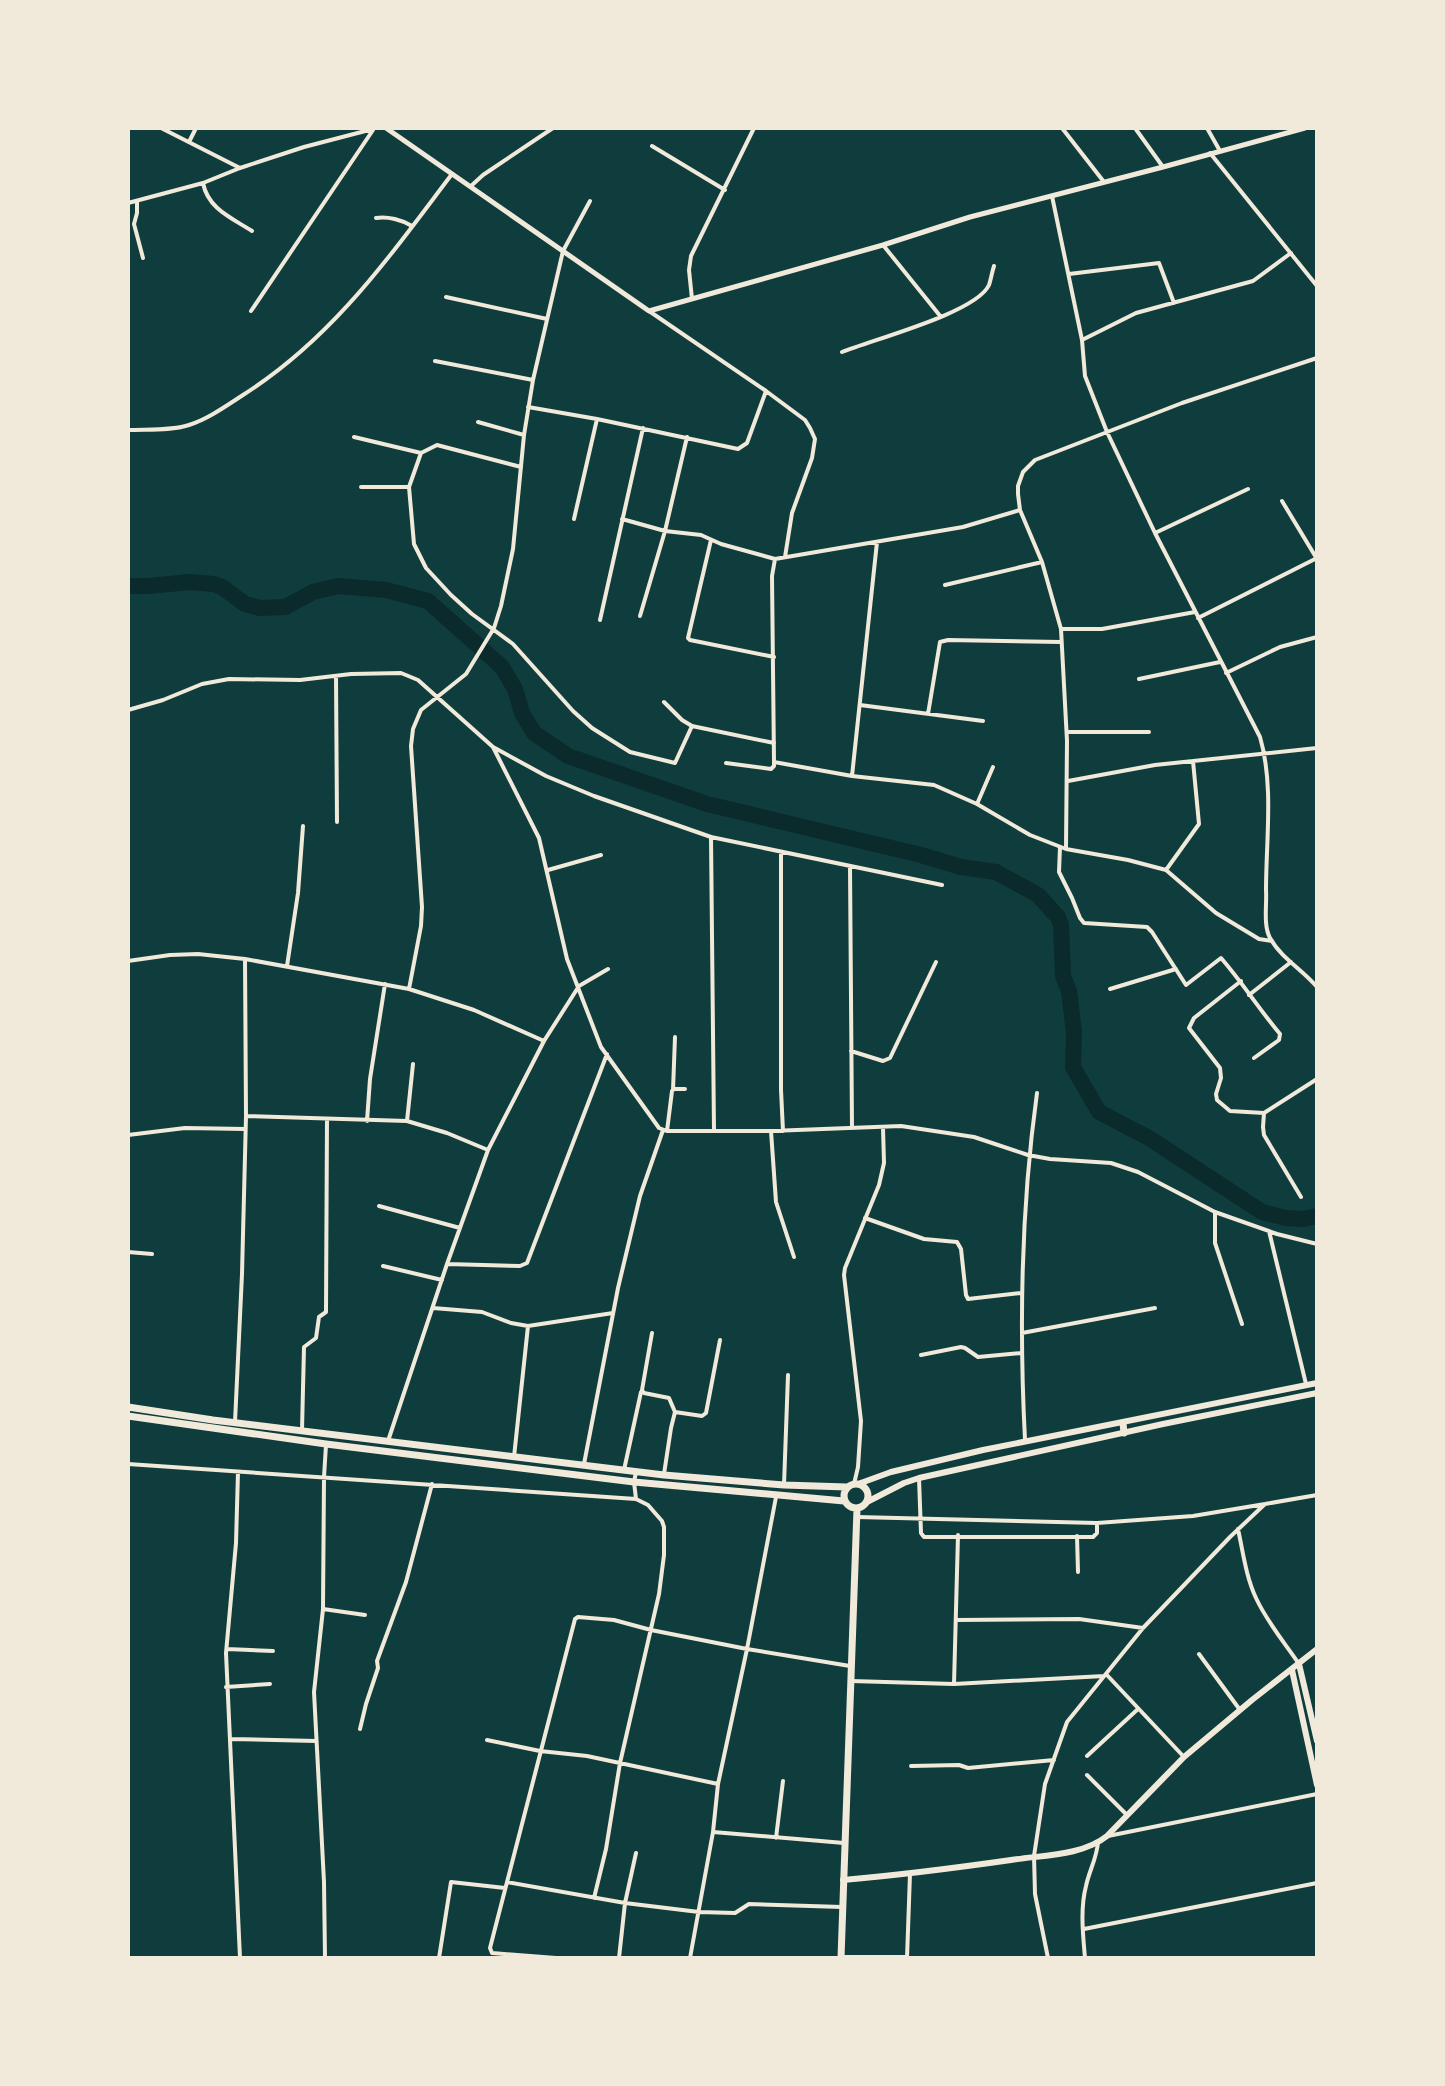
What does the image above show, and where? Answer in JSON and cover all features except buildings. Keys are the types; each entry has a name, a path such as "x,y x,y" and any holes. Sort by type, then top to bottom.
{"highway":[{"path":"128,1407 326,1444 634,1482 844,1501"},
{"path":"128,1416 213,1424 235,1422 636,1472 784,1485 853,1485 867,1491 867,1502 857,1513 841,1957"},
{"path":"1123,1423 1124,1433"},
{"path":"853,1485 843,1494 844,1501 857,1513"}],"main road":[{"path":"853,1485 891,1472 983,1450 1317,1383"},
{"path":"867,1502 919,1478 1317,1393"},
{"path":"843,1880 910,1874 1072,1851 1098,1842 1184,1757 1317,1649"},
{"path":"1299,1664 1317,1741"},
{"path":"1292,1670 1317,1785"}],"street":[{"path":"161,128 240,168"},
{"path":"189,142 196,128"},
{"path":"128,203 203,183 304,147 374,128"},
{"path":"251,311 374,128"},
{"path":"386,128 805,420 815,439 812,458 792,513 785,557"},
{"path":"471,186 553,128"},
{"path":"692,299 691,256 754,128"},
{"path":"1062,128 1104,182"},
{"path":"1135,128 1163,167"},
{"path":"1207,128 1220,151"},
{"path":"649,311 883,245 970,217 1305,128"},
{"path":"652,146 725,190"},
{"path":"1210,153 1317,286"},
{"path":"128,430 187,426 264,382 333,322 368,283 452,174"},
{"path":"203,183 207,199 212,204 252,231"},
{"path":"1052,196 1082,340 1085,376 1107,432 1155,533 1260,737 1268,815 1267,926 1272,941 1317,987"},
{"path":"137,201 134,224 143,258"},
{"path":"409,989 422,907 411,746 413,729 421,710 466,674 494,628 513,549 524,435 533,380 563,251 590,201"},
{"path":"376,218 398,220 412,226"},
{"path":"883,245 941,317"},
{"path":"1082,340 1136,313 1253,281 1291,253"},
{"path":"1069,274 1159,263 1174,303"},
{"path":"842,352 941,317 972,302 988,287 994,266"},
{"path":"446,297 547,319"},
{"path":"1254,1058 1281,1038 1220,957 1187,985 1184,984 1147,927 1084,923 1059,872 1068,781 1061,629 1042,562 1020,510 1018,486 1023,472 1035,460 1182,403 1317,358"},
{"path":"435,361 533,380"},
{"path":"528,407 738,449 747,443 766,391"},
{"path":"574,519 597,419"},
{"path":"478,422 524,435"},
{"path":"600,620 643,428"},
{"path":"354,437 421,453 437,445 521,467"},
{"path":"640,616 665,531 687,437"},
{"path":"421,453 409,487 417,553 426,568 451,595 522,652 573,711 592,728 630,752 674,763 692,726"},
{"path":"361,487 409,487"},
{"path":"1155,533 1248,489"},
{"path":"1061,629 1102,629 1197,615 1317,559 1282,501"},
{"path":"622,519 665,531 701,535 775,559 963,527 1020,510"},
{"path":"711,540 688,638 774,657"},
{"path":"852,776 877,542"},
{"path":"726,763 771,769 774,766 772,576 775,559"},
{"path":"945,585 1042,562"},
{"path":"1226,673 1280,647 1317,637"},
{"path":"928,714 940,642 1061,642"},
{"path":"1139,679 1220,662"},
{"path":"128,710 154,704 202,684 229,679 300,680 401,673 418,680 438,695 493,747 546,776 594,796 711,837 942,885"},
{"path":"336,676 337,822"},
{"path":"664,702 692,726 774,743"},
{"path":"860,705 983,721"},
{"path":"1067,732 1149,732"},
{"path":"493,747 536,829 548,870 563,946 595,1032 651,1119 665,1130 783,1131 901,1126 974,1137 1028,1155 1111,1163 1138,1172 1215,1212 1317,1244"},
{"path":"1068,781 1155,765 1317,748"},
{"path":"1166,870 1199,824 1193,761"},
{"path":"774,762 852,776 934,785 977,804 1030,835 1063,848 1166,870 1216,913 1259,939 1272,941"},
{"path":"977,804 993,767"},
{"path":"287,966 298,893 303,826"},
{"path":"711,837 714,1131"},
{"path":"781,852 783,1131"},
{"path":"548,870 601,855"},
{"path":"850,867 852,1129"},
{"path":"128,961 198,954 245,959 385,984 474,1010 544,1041"},
{"path":"235,1422 246,1116 245,959"},
{"path":"851,1051 883,1061 890,1058 936,962"},
{"path":"1249,995 1292,962"},
{"path":"388,1441 488,1150 544,1041 579,986 608,969"},
{"path":"1110,989 1176,969"},
{"path":"1241,981 1194,1018 1189,1028 1220,1068 1221,1078 1216,1094 1220,1104 1230,1111 1264,1113 1317,1079"},
{"path":"367,1121 370,1079 385,984"},
{"path":"584,1464 613,1313 640,1196 665,1130 673,1090 675,1037"},
{"path":"447,1264 520,1266 527,1263 607,1054"},
{"path":"407,1121 413,1064"},
{"path":"673,1090 685,1089"},
{"path":"1025,1443 1021,1293 1028,1155 1037,1093"},
{"path":"1264,1113 1264,1135 1301,1197"},
{"path":"246,1116 407,1121 488,1150"},
{"path":"302,1430 304,1347 316,1338 319,1317 326,1312 327,1119"},
{"path":"128,1135 185,1128 245,1129"},
{"path":"853,1485 858,1467 861,1421 844,1275 883,1171 883,1128"},
{"path":"771,1131 776,1202 794,1257"},
{"path":"379,1206 460,1228"},
{"path":"1215,1212 1215,1243 1242,1324"},
{"path":"865,1218 924,1239 957,1242 961,1249 966,1295 970,1300 1021,1293"},
{"path":"1269,1231 1306,1386"},
{"path":"128,1252 152,1254"},
{"path":"383,1266 442,1280"},
{"path":"433,1308 482,1312 528,1326 613,1313"},
{"path":"1022,1333 1155,1308"},
{"path":"514,1457 528,1326"},
{"path":"624,1470 652,1333"},
{"path":"675,1412 705,1415 720,1340"},
{"path":"921,1355 961,1347 978,1357 1022,1353"},
{"path":"784,1485 788,1375"},
{"path":"642,1390 669,1398 675,1412 664,1475"},
{"path":"325,1958 314,1692 323,1609 326,1444"},
{"path":"128,1464 636,1499 653,1510 664,1527 659,1594 620,1763 606,1849 594,1898"},
{"path":"238,1472 226,1687 240,1958"},
{"path":"636,1472 636,1499"},
{"path":"919,1478 921,1533 924,1537 1095,1536 1097,1523"},
{"path":"360,1729 378,1668 377,1661 406,1582 432,1484"},
{"path":"857,1513 1097,1523 1193,1516 1317,1495"},
{"path":"690,1958 713,1832 718,1784 776,1497"},
{"path":"1048,1958 1035,1894 1034,1856 1045,1784 1067,1722 1143,1628 1265,1504"},
{"path":"1238,1529 1255,1597 1299,1664"},
{"path":"954,1684 958,1535"},
{"path":"1077,1536 1078,1572"},
{"path":"323,1609 365,1615"},
{"path":"556,1958 491,1952 490,1948 575,1619 614,1620 747,1649 852,1667"},
{"path":"956,1620 1079,1619 1143,1628"},
{"path":"226,1649 273,1651"},
{"path":"1199,1654 1240,1710"},
{"path":"1292,1654 1292,1670"},
{"path":"851,1681 954,1684 1105,1675 1184,1757"},
{"path":"226,1687 270,1684"},
{"path":"1087,1756 1138,1708"},
{"path":"230,1739 316,1741"},
{"path":"487,1740 540,1751 565,1752 718,1784"},
{"path":"911,1766 959,1765 968,1768 1054,1760"},
{"path":"1087,1775 1127,1815"},
{"path":"776,1838 783,1781"},
{"path":"1107,1836 1317,1794"},
{"path":"713,1832 844,1843"},
{"path":"1085,1958 1083,1911 1086,1884 1098,1842"},
{"path":"619,1958 625,1903 636,1853"},
{"path":"841,1957 907,1957 910,1874"},
{"path":"439,1958 451,1882 505,1888"},
{"path":"507,1882 625,1903 699,1912 735,1913 749,1904 842,1907"},
{"path":"1084,1929 1317,1883"}],"waterway":[{"path":"128,586 190,582 214,584 245,604 260,608 285,607 313,592 338,586 386,590 428,601 502,667 534,733 568,756 707,804 961,867 996,872 1038,895 1058,917 1063,976 1069,991 1074,1032 1073,1067 1099,1112 1149,1138 1262,1212 1286,1218 1317,1216"}]}
